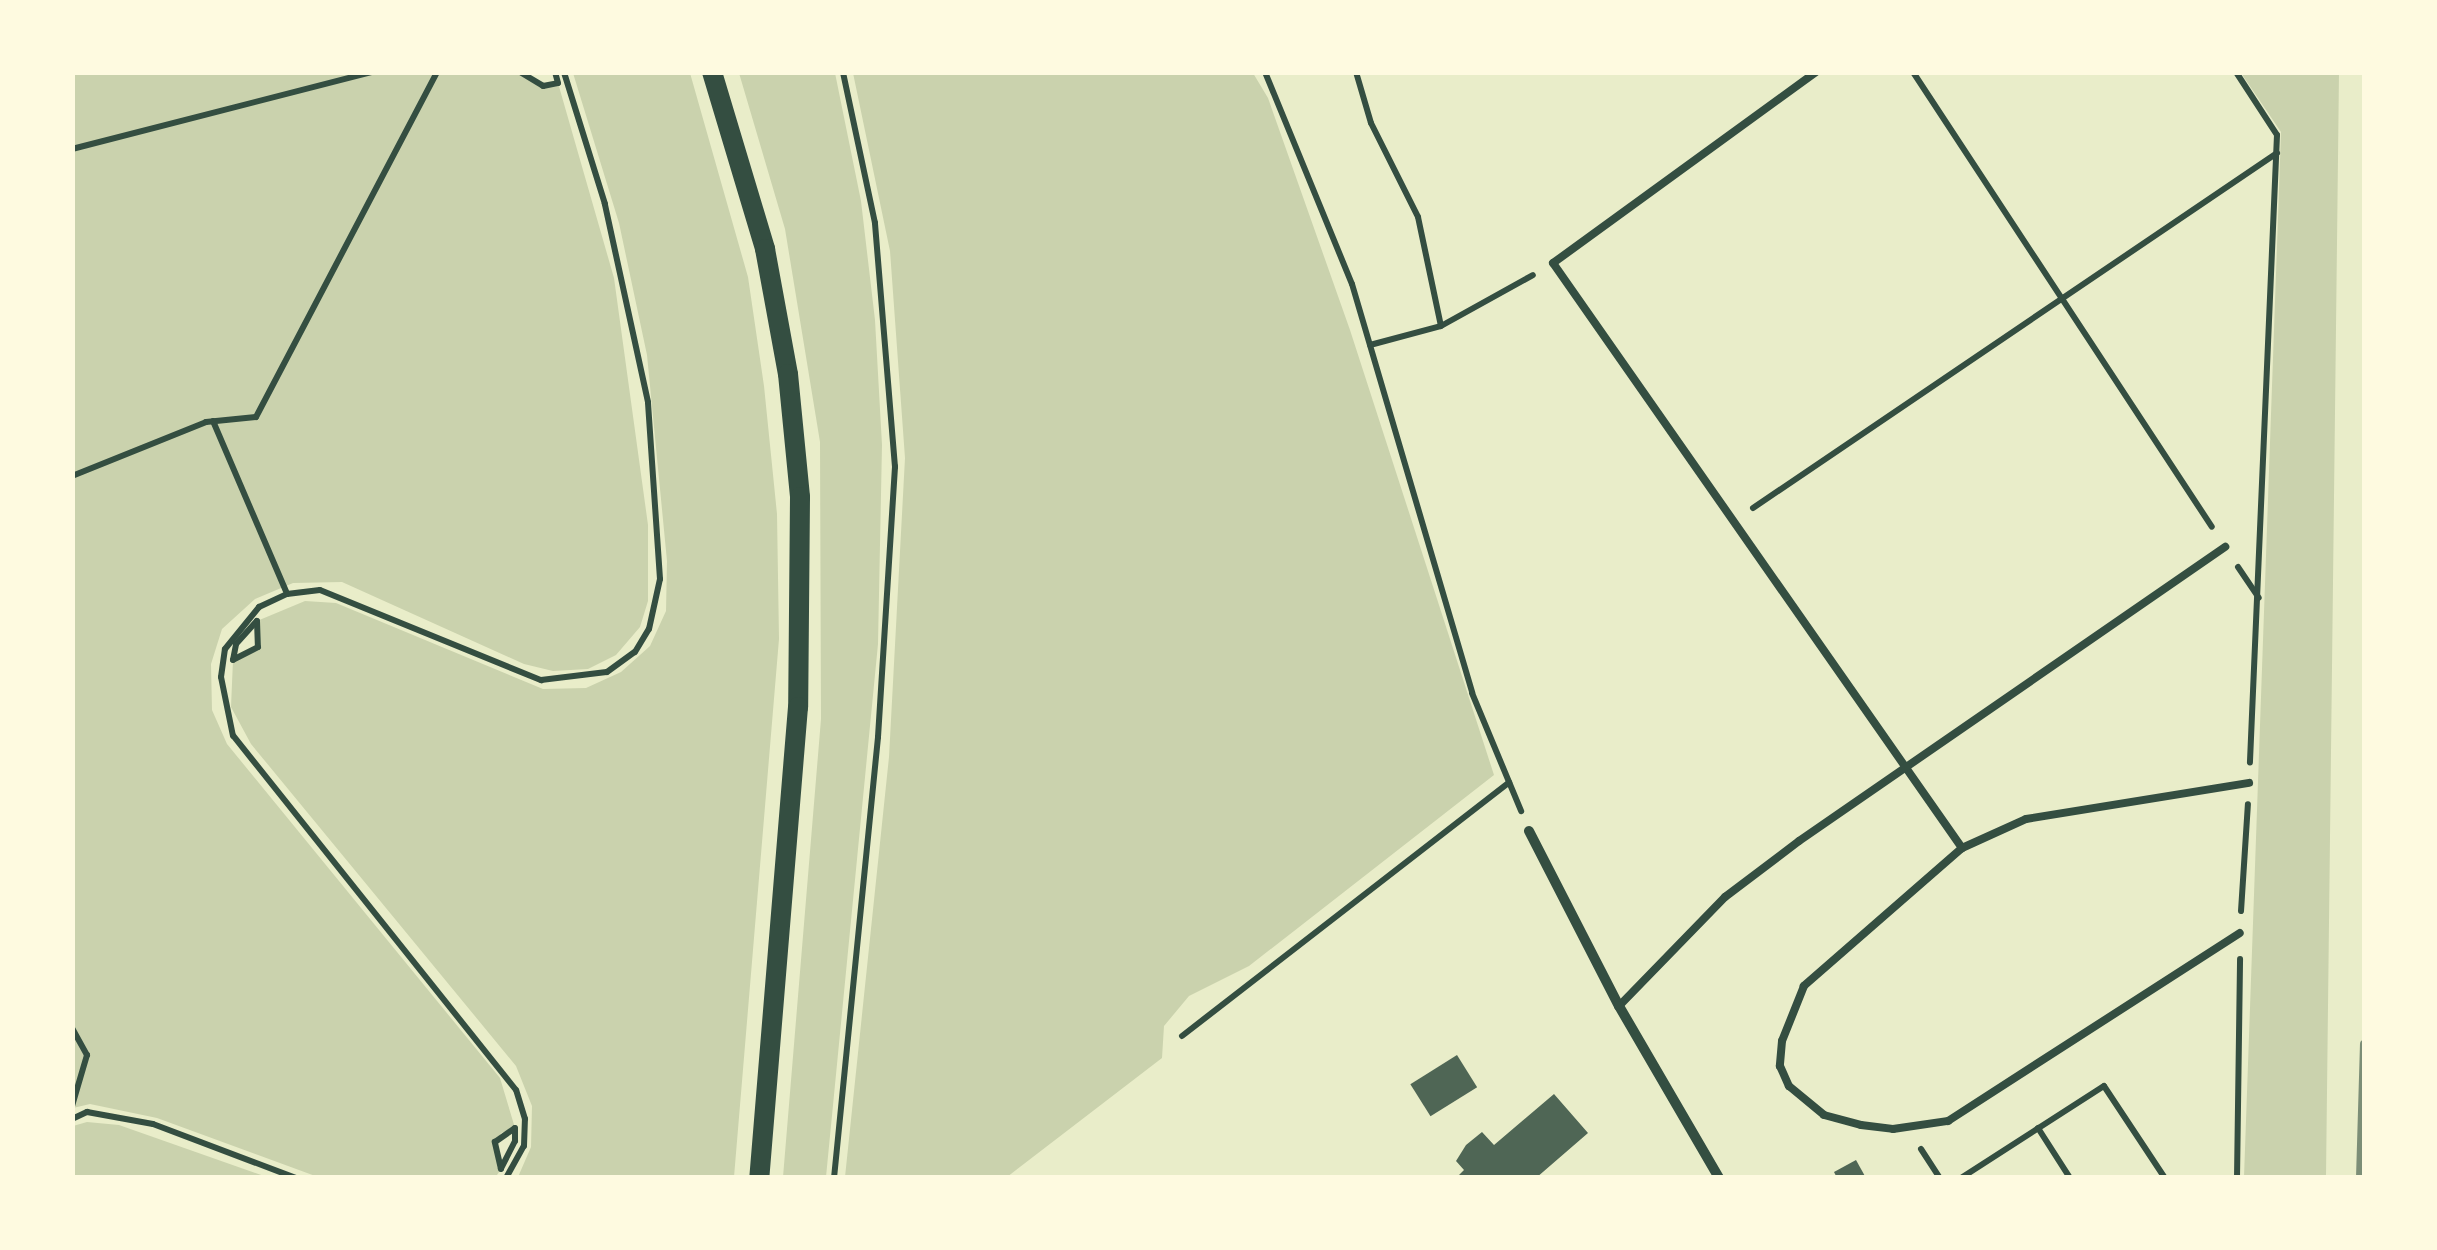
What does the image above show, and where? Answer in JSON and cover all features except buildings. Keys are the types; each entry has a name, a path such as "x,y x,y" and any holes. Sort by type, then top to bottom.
{"main road":[{"path":"712,72 764,249 788,374 800,497 798,706 759,1178"}],"street":[{"path":"1529,831 1620,1006 1720,1178"}],"lane":[{"path":"1816,72 1553,264 1962,848"},
{"path":"1620,1006 1725,897 1904,768 2225,548"},
{"path":"2240,932 1948,1121 1893,1129 1824,1115 1789,1086 1780,1066 1793,1006 1823,964 1962,848 2026,819 2249,783"}],"path":[{"path":"72,148 372,72"},
{"path":"72,476 213,421 256,417 436,72"},
{"path":"520,72 543,86 558,84 554,72"},
{"path":"506,1178 525,1119 502,1066 233,736 220,677 224,649 259,607 287,594 320,590 356,600 541,680 606,672 635,652 649,629 660,579 648,402 605,204 564,72"},
{"path":"834,1178 878,737 895,467 875,223 843,72"},
{"path":"1265,72 1307,164 1370,344 1472,693 1529,831"},
{"path":"1356,72 1372,123 1418,217 1441,326"},
{"path":"1913,72 2260,599"},
{"path":"2236,72 2277,135 2260,599 2240,932 2237,1178"},
{"path":"1732,523 2277,153"},
{"path":"1370,344 1441,326 1553,264"},
{"path":"213,421 287,594"},
{"path":"257,621 258,647 233,660 236,644 246,634 257,621"},
{"path":"238,628 246,634"},
{"path":"1182,1036 1509,782"},
{"path":"72,1028 87,1056 72,1106"},
{"path":"1961,1178 2104,1086 2165,1178"},
{"path":"72,1118 87,1112 154,1124 296,1178"},
{"path":"515,1128 515,1142 512,1161 502,1169 494,1146 501,1133 515,1128"},
{"path":"2038,1128 2070,1178"}],"green space":[{"path":"520,72 536,84 558,83 614,278 648,525 648,601 640,627 616,655 588,669 553,671 524,664 342,582 293,583 255,599 222,629 211,664 212,710 227,744 500,1078 515,1128 501,1133 494,1146 501,1169 495,1178 318,1177 157,1118 90,1104 73,1108 73,73"},
{"path":"573,73 690,73 748,277 764,386 777,514 779,639 734,1177 518,1177 531,1147 532,1106 516,1066 251,744 231,707 233,660 258,647 257,621 305,601 336,603 543,689 586,688 621,672 650,646 666,611 667,561 647,355 619,223"},
{"path":"739,73 835,73 861,201 875,320 882,445 878,644 826,1177 783,1177 821,719 820,442 785,229"},
{"path":"853,73 1253,73 1268,98 1350,330 1494,775 1249,966 1189,996 1164,1026 1162,1058 1007,1177 845,1177 889,757 905,458 890,251"},
{"path":"2241,73 2339,73 2326,1177 2244,1177 2281,132"},
{"path":"87,1122 119,1125 267,1177 73,1177 73,1126"}],"railway":[{"path":"2360,1178 2364,1044"}]}
